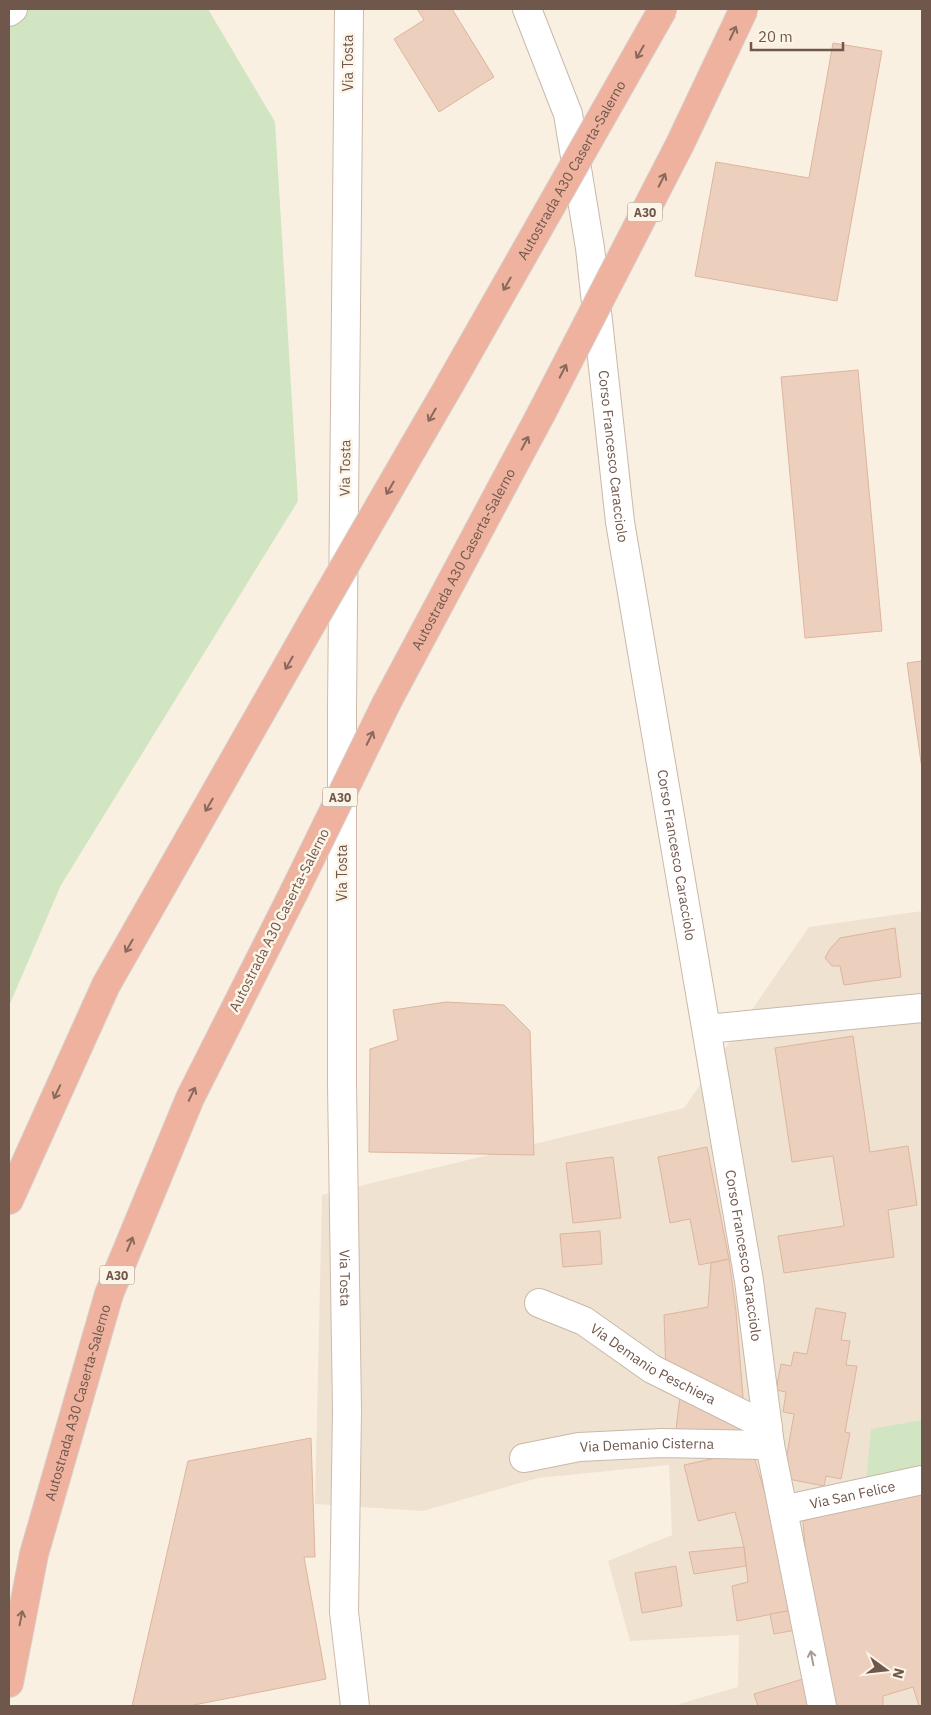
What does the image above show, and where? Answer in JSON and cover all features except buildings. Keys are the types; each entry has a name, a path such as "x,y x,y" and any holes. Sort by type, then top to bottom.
{"highway":[{"name":"Autostrada A30 Caserta-Salerno","path":"9,1200 106,986 663,9"},
{"name":"Autostrada A30 Caserta-Salerno","path":"9,1683 34,1554 109,1294 190,1098 387,702 541,414 680,144 744,9"}],"street":[{"path":"9,12 13,9"},
{"name":"Via Tosta","path":"349,9 342,707 342,1085 347,1410 344,1612 355,1706"},
{"name":"Corso Francesco Caracciolo","path":"527,9 568,114 590,248 620,522 750,1281 769,1436 822,1706"},
{"path":"707,1029 922,1008"},
{"name":"Via Demanio Peschiera","path":"539,1303 584,1321 652,1369 769,1436"},
{"name":"Via Demanio Cisterna","path":"524,1458 579,1447 769,1436"},
{"name":"Via San Felice","path":"783,1510 922,1480"}],"shaded area":[{"path":"922,911 922,1706 679,1706 679,1704 738,1687 739,1635 630,1641 608,1561 672,1535 669,1465 538,1478 423,1511 315,1504 322,1195 684,1108 809,927"}],"green space":[{"path":"9,9 208,9 275,122 298,501 61,885 9,1006"},
{"path":"922,1420 922,1469 866,1483 871,1429"}]}
